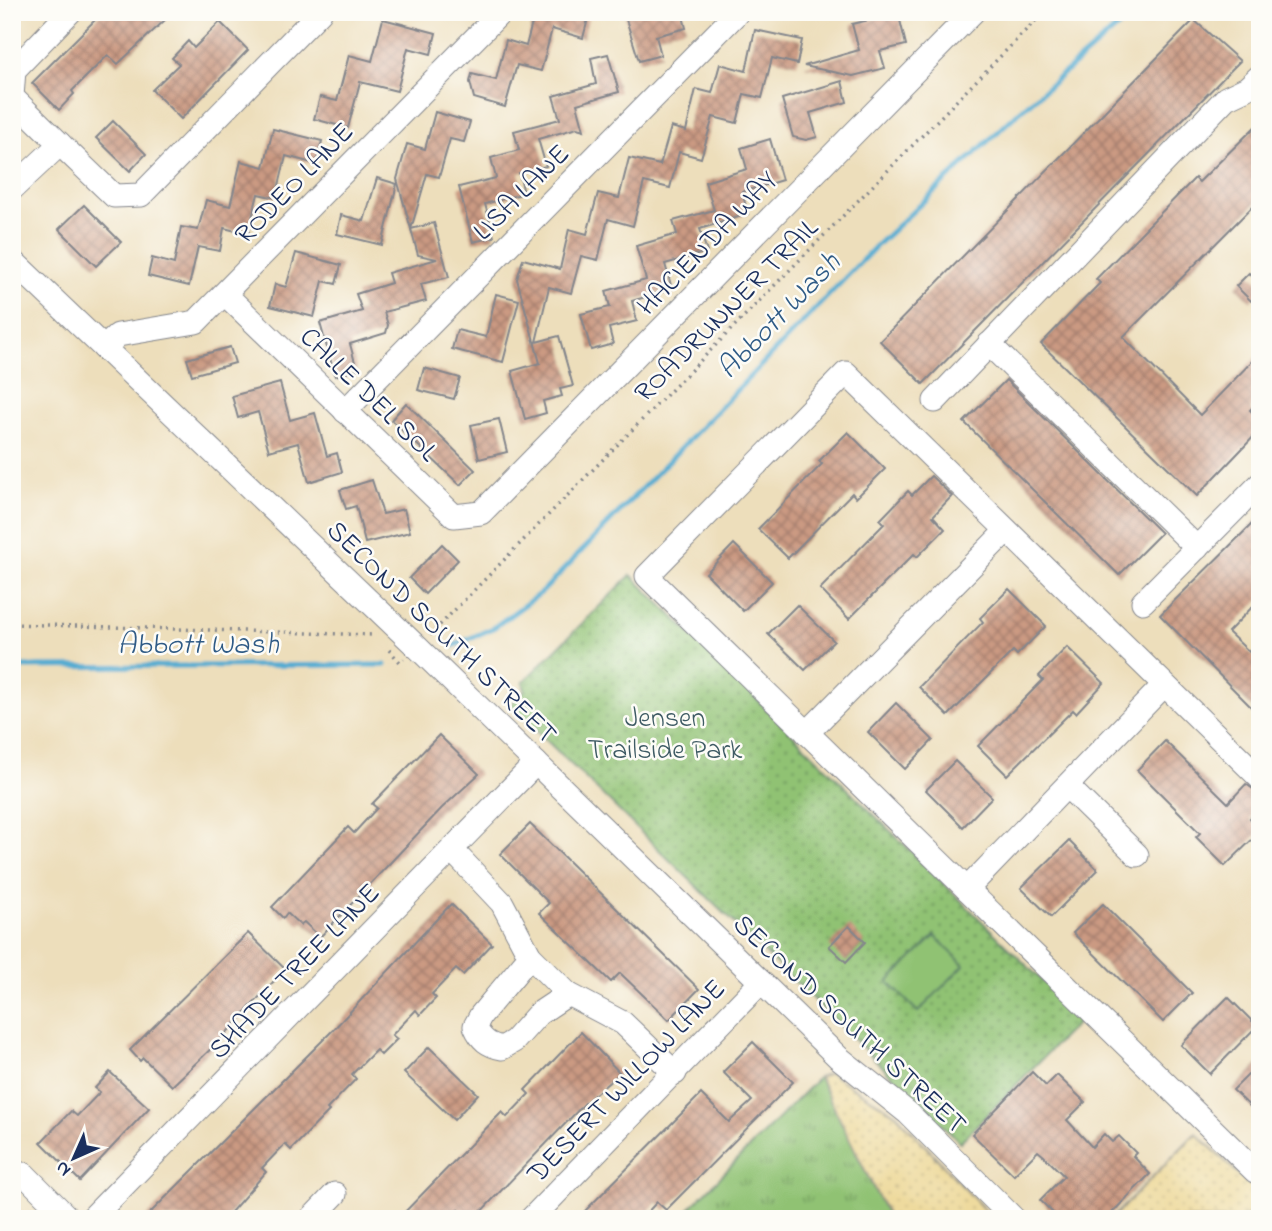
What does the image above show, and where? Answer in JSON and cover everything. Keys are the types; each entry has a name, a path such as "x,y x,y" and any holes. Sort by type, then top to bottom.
{"street":[{"path":"70,12 14,70 12,97 114,196 141,195 320,12"},
{"name":"RODEO LANE","path":"104,348 118,335 196,322 501,12"},
{"name":"LISA LANE","path":"345,411 738,12"},
{"name":"HACIENDA WAY","path":"481,513 973,12"},
{"path":"936,401 1226,98 1256,88"},
{"path":"12,189 60,144"},
{"name":"SECOND SOUTH STREET","path":"12,260 838,1057 908,1113 1014,1219"},
{"name":"CALLE DEL SOL","path":"225,294 454,516 481,513"},
{"path":"989,344 1197,548"},
{"path":"1260,778 846,373 647,576 1255,1171 1260,1166"},
{"path":"1143,602 1260,484"},
{"path":"807,733 1006,531"},
{"path":"967,889 1164,685"},
{"name":"SHADE TREE LANE","path":"92,1219 536,763"},
{"path":"1067,786 1137,855"},
{"path":"452,850 502,903 530,956 568,994 623,1023 675,1073"},
{"path":"530,956 481,1015 475,1026 480,1037 491,1046 502,1048 514,1041 538,1014 568,994"},
{"name":"DESERT WILLOW LANE","path":"531,1219 761,982"},
{"path":"24,1174 69,1219"},
{"path":"311,1219 335,1194"}],"path":[{"name":"ROADRUNNER TRAIL","path":"433,633 1044,12"},
{"path":"12,624 368,634 400,662"}],"green space":[{"name":"Jensen Trailside Park","path":"631,575 1081,1019 960,1142 510,705 525,690 523,682"},
{"path":"935,936 964,965 918,1012 888,982"},
{"path":"819,1077 889,1219 679,1219"}],"sand":[{"path":"829,1073 896,1114 993,1219 889,1219 819,1077"},
{"path":"1196,1133 1260,1195 1260,1203 1244,1219 1111,1219"}],"building":[{"path":"103,12 157,12 165,20 118,64 108,55 72,91 74,94 59,110 32,83"},
{"path":"535,12 565,12 588,19 583,38 552,29 541,71 517,65 505,107 474,98 470,82 472,74 496,80 506,40 526,46"},
{"path":"638,12 682,12 686,28 656,36 661,55 639,61 625,16"},
{"path":"877,12 898,12 906,45 880,51 885,68 853,76 804,66 859,50 852,24 878,18"},
{"path":"383,19 436,33 431,54 408,48 397,91 360,82 348,128 314,119 320,97 337,101 349,55 372,61"},
{"path":"1194,20 1240,61 923,384 880,341"},
{"path":"220,22 248,50 181,119 152,90 179,64 172,58 188,41 194,48"},
{"path":"755,30 802,40 797,64 772,58 762,98 744,94 737,123 713,117 701,158 679,152 670,188 644,182 633,226 608,219 598,260 581,256 571,293 549,287 536,342 559,336 573,386 560,389 562,396 543,401 546,413 525,419 512,371 540,363 517,279 523,259 560,269 569,229 587,234 598,193 619,198 629,158 660,165 671,127 686,131 696,89 712,93 720,64 746,71"},
{"path":"608,54 619,92 577,104 584,130 577,128 538,139 546,166 519,173 524,193 485,204 494,237 473,242 459,187 496,178 491,158 519,150 514,131 560,119 553,96 596,84 591,58"},
{"path":"842,81 847,102 810,113 817,137 806,140 793,137 782,99"},
{"path":"435,112 470,122 464,142 450,139 439,177 427,174 411,229 397,179 407,144 425,149"},
{"path":"113,121 146,154 130,171 96,138"},
{"path":"1260,122 1260,199 1123,337 1200,415 1260,353 1260,400 1250,410 1260,420 1260,430 1197,496 1041,344 1100,283 1096,279 1195,178 1199,182"},
{"path":"273,129 322,141 316,164 286,156 276,198 258,194 248,234 224,228 220,251 198,247 189,286 148,276 152,258 174,264 181,227 198,230 206,200 230,206 241,161 264,167"},
{"path":"770,139 782,180 742,192 748,214 700,229 707,252 665,264 672,289 632,301 637,321 609,328 613,344 591,350 581,314 610,307 606,291 646,280 636,246 677,234 673,221 714,210 705,182 747,169 741,148"},
{"path":"377,178 397,184 382,245 337,234 341,215 364,221"},
{"path":"84,205 121,242 96,266 59,229"},
{"path":"434,223 449,277 421,284 426,301 384,312 388,325 386,333 350,344 357,370 335,376 320,323 362,311 356,294 391,283 388,273 437,259 418,255 411,229"},
{"path":"296,253 341,265 336,284 323,281 314,317 270,306 275,284 286,287"},
{"path":"1249,273 1260,283 1260,293 1251,301 1236,286"},
{"path":"496,294 519,300 503,362 452,349 457,330 486,337"},
{"path":"230,347 235,363 192,375 187,359"},
{"path":"424,368 460,378 454,399 418,390"},
{"path":"1006,380 1161,533 1119,575 964,422"},
{"path":"280,383 290,420 315,413 327,456 337,453 342,472 309,482 298,443 269,451 258,412 238,418 232,396"},
{"path":"406,403 475,470 460,485 391,420"},
{"path":"499,419 507,452 479,459 471,425"},
{"path":"848,432 885,469 856,498 852,493 788,558 758,529 822,464 819,461"},
{"path":"931,476 952,496 933,516 945,529 917,557 914,554 849,619 820,589 884,524 880,520 908,491 912,495"},
{"path":"372,480 383,514 404,509 410,532 365,543 356,506 346,509 340,490"},
{"path":"1260,516 1260,599 1228,632 1260,662 1260,716 1160,615"},
{"path":"442,544 458,560 425,594 409,578"},
{"path":"734,544 772,582 743,611 706,573"},
{"path":"1009,589 1046,626 1017,655 1013,651 948,716 919,687 983,622 980,618"},
{"path":"797,605 834,641 805,670 768,634"},
{"path":"1067,647 1104,683 1076,713 1073,710 1007,775 978,746 1043,680 1039,676"},
{"path":"896,703 933,740 905,769 868,732"},
{"path":"439,735 479,774 442,808 320,937 304,922 300,925 287,913 283,918 272,907 348,827 354,833 377,808 372,804"},
{"path":"1165,741 1228,803 1246,784 1260,794 1260,808 1250,818 1260,832 1225,866 1196,837 1200,833 1137,770"},
{"path":"955,761 992,797 963,827 926,790"},
{"path":"530,824 699,989 669,1020 620,973 611,982 539,913 549,903 500,854"},
{"path":"1069,841 1098,870 1051,917 1021,888"},
{"path":"451,904 492,944 463,975 456,969 432,994 436,998 420,1015 416,1010 392,1035 397,1039 381,1055 376,1050 352,1074 356,1079 327,1109 329,1111 291,1150 285,1144 262,1168 266,1172 225,1219 144,1219 333,1030"},
{"path":"1103,904 1192,993 1163,1022 1073,933"},
{"path":"849,926 865,942 846,962 829,946"},
{"path":"248,933 285,969 218,1042 172,1086 143,1058 140,1061 130,1050"},
{"path":"1228,997 1257,1026 1210,1074 1181,1045"},
{"path":"581,1032 620,1073 587,1101 474,1219 467,1219 459,1210 450,1219 398,1219 502,1112 507,1117 529,1094 525,1090"},
{"path":"753,1042 793,1082 666,1210 657,1202 641,1219 592,1219 584,1212 701,1094 729,1122 752,1101 723,1072"},
{"path":"429,1047 478,1094 454,1120 404,1073"},
{"path":"1260,1063 1260,1116 1233,1090"},
{"path":"110,1072 149,1108 80,1181 41,1142 71,1111 77,1116 100,1092 95,1088"},
{"path":"1032,1072 1046,1086 1057,1075 1085,1102 1067,1120 1092,1147 1104,1134 1112,1142 1119,1136 1136,1153 1133,1156 1150,1174 1106,1219 1059,1219 1040,1200 1064,1176 1044,1156 1038,1151 1014,1175 972,1134"}],"waterway":[{"name":"Abbott Wash","path":"453,646 493,628 542,592 878,244 1019,112 1135,12"},
{"name":"Abbott Wash","path":"12,667 385,665"}]}
